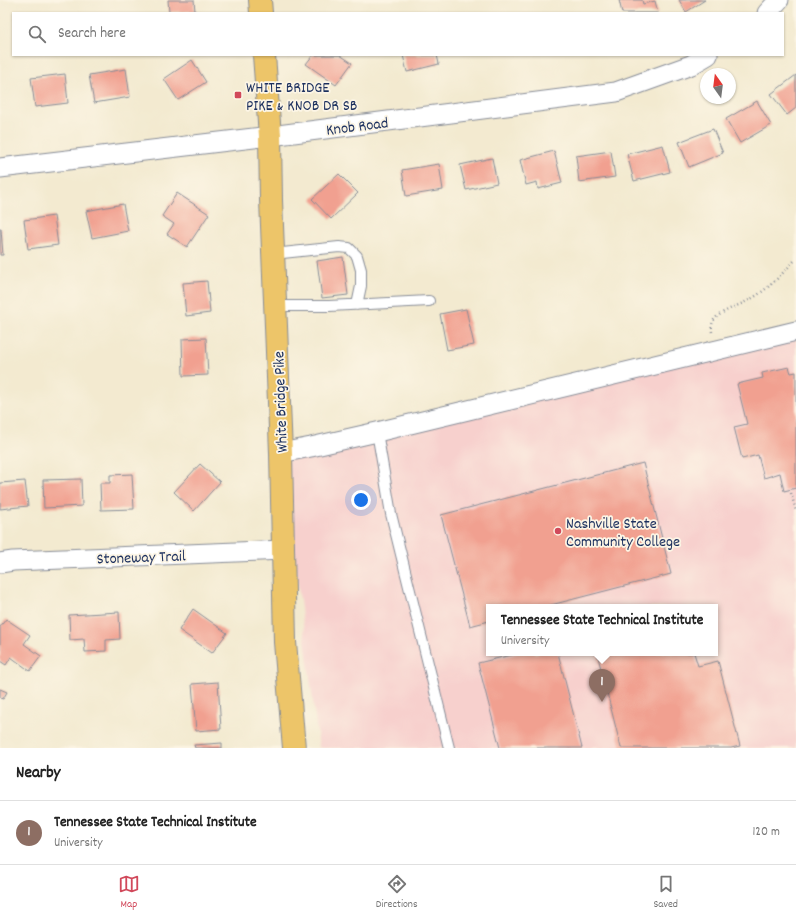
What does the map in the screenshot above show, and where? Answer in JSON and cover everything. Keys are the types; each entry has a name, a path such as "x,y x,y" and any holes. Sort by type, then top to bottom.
{"main road":[{"path":"260,0 261,12"},
{"name":"White Bridge Pike","path":"264,56 270,136 281,453 285,642 294,748"}],"street":[{"path":"768,12 779,0"},
{"name":"Knob Road","path":"0,168 270,136 616,92 691,66 706,56"},
{"path":"281,453 377,432 796,331"},
{"name":"Stoneway Trail","path":"0,563 13,561 283,550"}],"lane":[{"path":"273,254 339,247 349,248 357,256 361,270 361,286 357,305"},
{"path":"275,306 357,305 429,301"},
{"path":"377,432 391,514 449,748"}],"path":[{"path":"713,335 712,322 718,316 749,300 767,288 785,272 796,259"},
{"path":"791,493 796,511"}],"shaded area":[{"name":"Nashville State Community College","path":"796,332 796,748 319,748 281,453"}],"building":[{"path":"168,0 194,0 195,11 169,12"},
{"path":"619,0 642,0 643,4 655,1 658,12 622,12"},
{"path":"679,0 705,0 686,12"},
{"path":"312,56 342,56 352,63 336,85 306,64"},
{"path":"403,56 437,56 439,64 407,72"},
{"path":"192,60 206,82 178,100 164,79"},
{"path":"126,69 130,97 94,103 89,75"},
{"path":"65,74 68,103 35,107 31,78"},
{"path":"796,75 796,108 787,115 771,94"},
{"path":"757,101 771,125 740,143 726,119"},
{"path":"713,129 723,153 689,167 679,142"},
{"path":"663,145 670,172 634,181 627,154"},
{"path":"554,151 562,183 538,189 537,182 526,185 520,160"},
{"path":"611,151 615,177 579,182 576,156"},
{"path":"492,158 497,183 466,190 460,165"},
{"path":"439,164 443,190 406,196 402,170"},
{"path":"339,174 358,193 331,219 312,199"},
{"path":"177,193 209,214 187,247 167,234 174,224 162,216"},
{"path":"123,204 128,231 92,238 86,211"},
{"path":"54,216 58,245 28,249 24,220"},
{"path":"1,229 3,255 0,255"},
{"path":"343,257 348,295 322,298 317,261"},
{"path":"207,281 210,313 186,316 183,283"},
{"path":"466,309 474,345 447,350 440,314"},
{"path":"206,338 208,375 183,376 182,339"},
{"path":"789,367 791,373 796,372 796,488 784,491 780,473 764,478 758,455 742,459 734,427 747,424 737,384 763,378 762,373"},
{"path":"643,463 671,574 555,604 486,604 486,622 470,626 441,515"},
{"path":"200,464 220,482 194,511 174,492"},
{"path":"132,474 134,509 101,510 100,483 110,483 110,475"},
{"path":"81,479 82,506 44,508 43,480"},
{"path":"25,481 28,506 0,509 0,483"},
{"path":"193,609 227,633 212,653 179,630"},
{"path":"119,612 120,639 106,640 106,651 85,652 84,639 70,640 69,615"},
{"path":"6,619 30,635 24,644 41,656 30,671 11,657 6,665 0,661 0,627"},
{"path":"507,656 559,656 582,748 500,748 478,663"},
{"path":"598,656 695,656 698,666 718,661 740,746 731,748 621,748"},
{"path":"218,682 221,729 196,731 192,684"},
{"path":"0,689 7,692 3,699 0,698"},
{"path":"222,743 222,748 195,748 194,745"}],"place":[{"name":"WHITE BRIDGE PIKE & KNOB DR SB","path":"238,95"},
{"name":"Nashville State Community College","path":"558,531"},
{"name":"Tennessee State Technical Institute","path":"602,702"}]}
